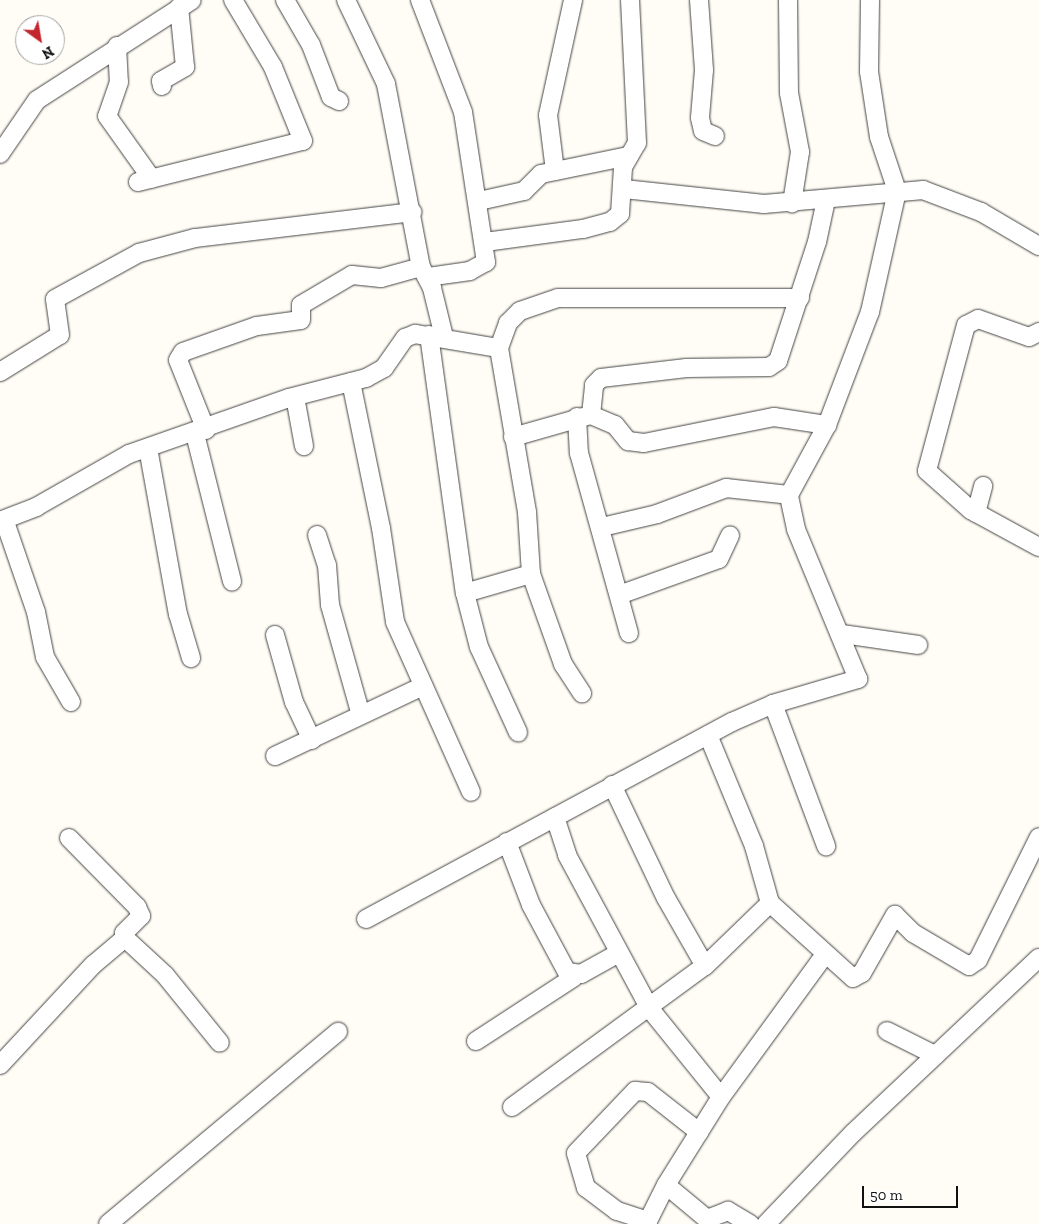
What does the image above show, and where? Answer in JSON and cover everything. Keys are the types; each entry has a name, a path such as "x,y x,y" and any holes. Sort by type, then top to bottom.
{"street":[{"path":"117,46 118,82 107,116 145,180 303,141 273,67 233,0"},
{"path":"285,0 311,45 331,97 339,101"},
{"path":"346,0 386,84 412,212 436,336 465,593 485,662 518,732"},
{"path":"232,581 201,432 178,360 183,352 256,326 302,320 301,305 352,275 381,278 482,267 486,262 482,246 485,242 461,105 420,0"},
{"path":"555,171 548,114 573,0"},
{"path":"485,242 610,222 620,214 624,189 623,167 637,143 630,0"},
{"path":"699,0 704,70 700,118 703,131 715,136"},
{"path":"788,0 789,93 800,152 792,202"},
{"path":"366,919 555,817 612,784 708,735 773,704 855,682 858,674 796,530 788,495 827,425 870,312 897,191 879,137 868,72 870,0"},
{"path":"0,154 36,100 117,46 186,4"},
{"path":"162,86 161,81 184,67 186,4"},
{"path":"478,200 524,191 541,174 629,156"},
{"path":"624,189 735,202 826,200 897,191 923,190 946,197 1009,226 1039,246"},
{"path":"629,633 602,527 579,453 584,416 594,385 601,378 686,368 769,367 783,353 826,200"},
{"path":"0,372 60,335 55,299 139,253 195,238 412,212"},
{"path":"582,693 563,664 531,574 527,512 499,348 508,322 520,312 558,298 800,298"},
{"path":"1039,332 1029,337 978,319 966,325 927,471 976,513 1039,547"},
{"path":"71,702 45,657 36,612 3,521 148,448 201,432 295,397 351,382 384,368 405,338 436,336 499,348"},
{"path":"351,382 382,528 395,622 470,792"},
{"path":"295,397 304,446"},
{"path":"513,437 584,416 615,425 628,441 644,444 774,417 827,425"},
{"path":"148,448 178,614 192,658"},
{"path":"976,513 983,486"},
{"path":"602,527 657,514 726,488 788,495"},
{"path":"317,535 326,565 330,605 361,715"},
{"path":"619,595 719,559 730,535"},
{"path":"465,593 531,574"},
{"path":"842,634 918,645"},
{"path":"274,635 294,702 312,740"},
{"path":"275,756 423,686"},
{"path":"773,704 826,846"},
{"path":"708,735 754,846 770,902 824,956 846,974 859,976 894,916 913,933 969,966 978,960 1039,837"},
{"path":"612,784 666,898 705,966"},
{"path":"555,817 567,855 650,1009 721,1097"},
{"path":"69,838 137,907 140,916 124,933 125,938 165,975 220,1043"},
{"path":"507,842 531,905 574,977"},
{"path":"512,1107 650,1009 705,966 770,902"},
{"path":"0,1065 93,964 125,938"},
{"path":"476,1042 574,977 619,953"},
{"path":"699,1132 648,1092 635,1091 576,1153 586,1188 617,1211 648,1222 666,1185 721,1097 824,956"},
{"path":"766,1224 935,1055 1039,958"},
{"path":"887,1031 935,1055"},
{"path":"108,1224 338,1032"},
{"path":"666,1185 707,1219 728,1211 750,1224"}]}
